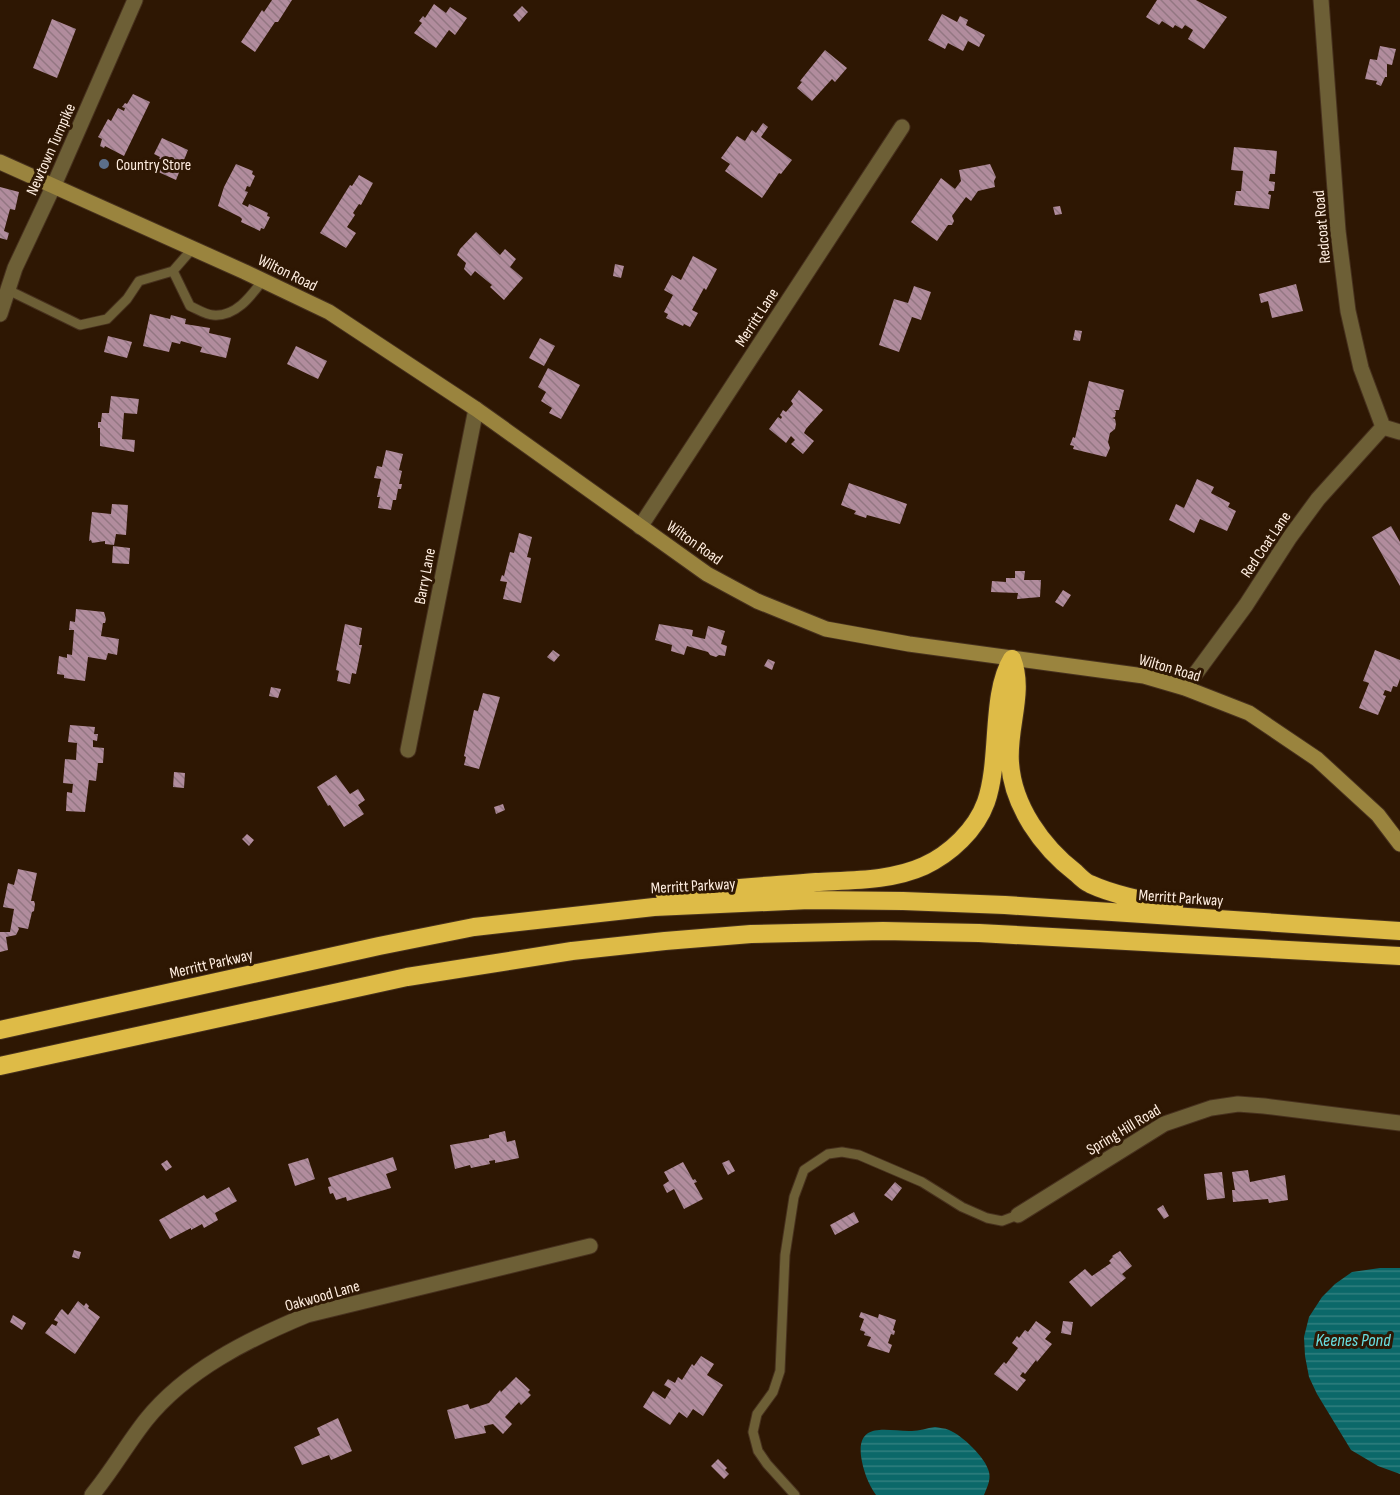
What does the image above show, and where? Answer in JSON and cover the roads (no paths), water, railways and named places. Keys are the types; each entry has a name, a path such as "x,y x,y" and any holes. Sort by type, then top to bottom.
{"highway":[{"path":"1012,658 1016,668 1017,687 1009,762 1016,794 1035,830 1056,858 1089,884 1126,896 1172,906 1311,926"},
{"path":"474,927 616,900 710,889 871,878 900,874 923,866 946,853 966,834 978,819 986,801 993,765 1002,685 1012,658"},
{"name":"Merritt Parkway","path":"0,1030 379,945 474,927 654,907 809,900 1005,905 1400,931"},
{"path":"0,1066 407,977 572,951 730,936 883,931 979,933 1400,956"}],"main road":[{"name":"Wilton Road","path":"0,162 193,248 329,312 476,410 707,574 756,601 826,629 909,644 1144,676 1185,688 1250,713 1317,759 1378,815 1400,844"}],"street":[{"name":"Newtown Turnpike","path":"0,314 15,268 135,0"},
{"name":"Redcoat Road","path":"1321,0 1338,231 1348,310 1361,368 1383,427"},
{"name":"Merritt Lane","path":"640,527 902,127"},
{"name":"Barry Lane","path":"408,750 476,410"},
{"path":"1383,427 1400,432"},
{"name":"Red Coat Lane","path":"1185,688 1246,605 1290,537 1318,499 1383,427"},
{"name":"Spring Hill Road","path":"1018,1215 1164,1124 1211,1108 1238,1104 1264,1106 1400,1123"},
{"name":"Oakwood Lane","path":"92,1495 147,1420 171,1394 198,1373 263,1334 307,1315 590,1246"}],"lane":[{"path":"8,290 80,325 107,319 127,299 139,281 173,271 193,248"},
{"path":"173,271 190,306 213,315 234,311 251,296 263,280"},
{"path":"795,1495 758,1451 753,1432 757,1414 773,1392 780,1371 785,1255 794,1197 804,1170 828,1154 842,1152 859,1155 922,1182 963,1207 987,1218 1002,1221 1018,1215"}],"water":[{"name":"Keenes Pond","path":"1400,1268 1400,1474 1378,1466 1351,1450 1317,1394 1309,1377 1305,1356 1304,1337 1309,1317 1322,1297 1352,1272"},
{"path":"935,1427 947,1429 960,1437 983,1460 989,1475 984,1495 876,1495 868,1482 862,1461 861,1445 864,1437 876,1430 915,1431"}],"place":[{"name":"Country Store","path":"104,164"}]}
